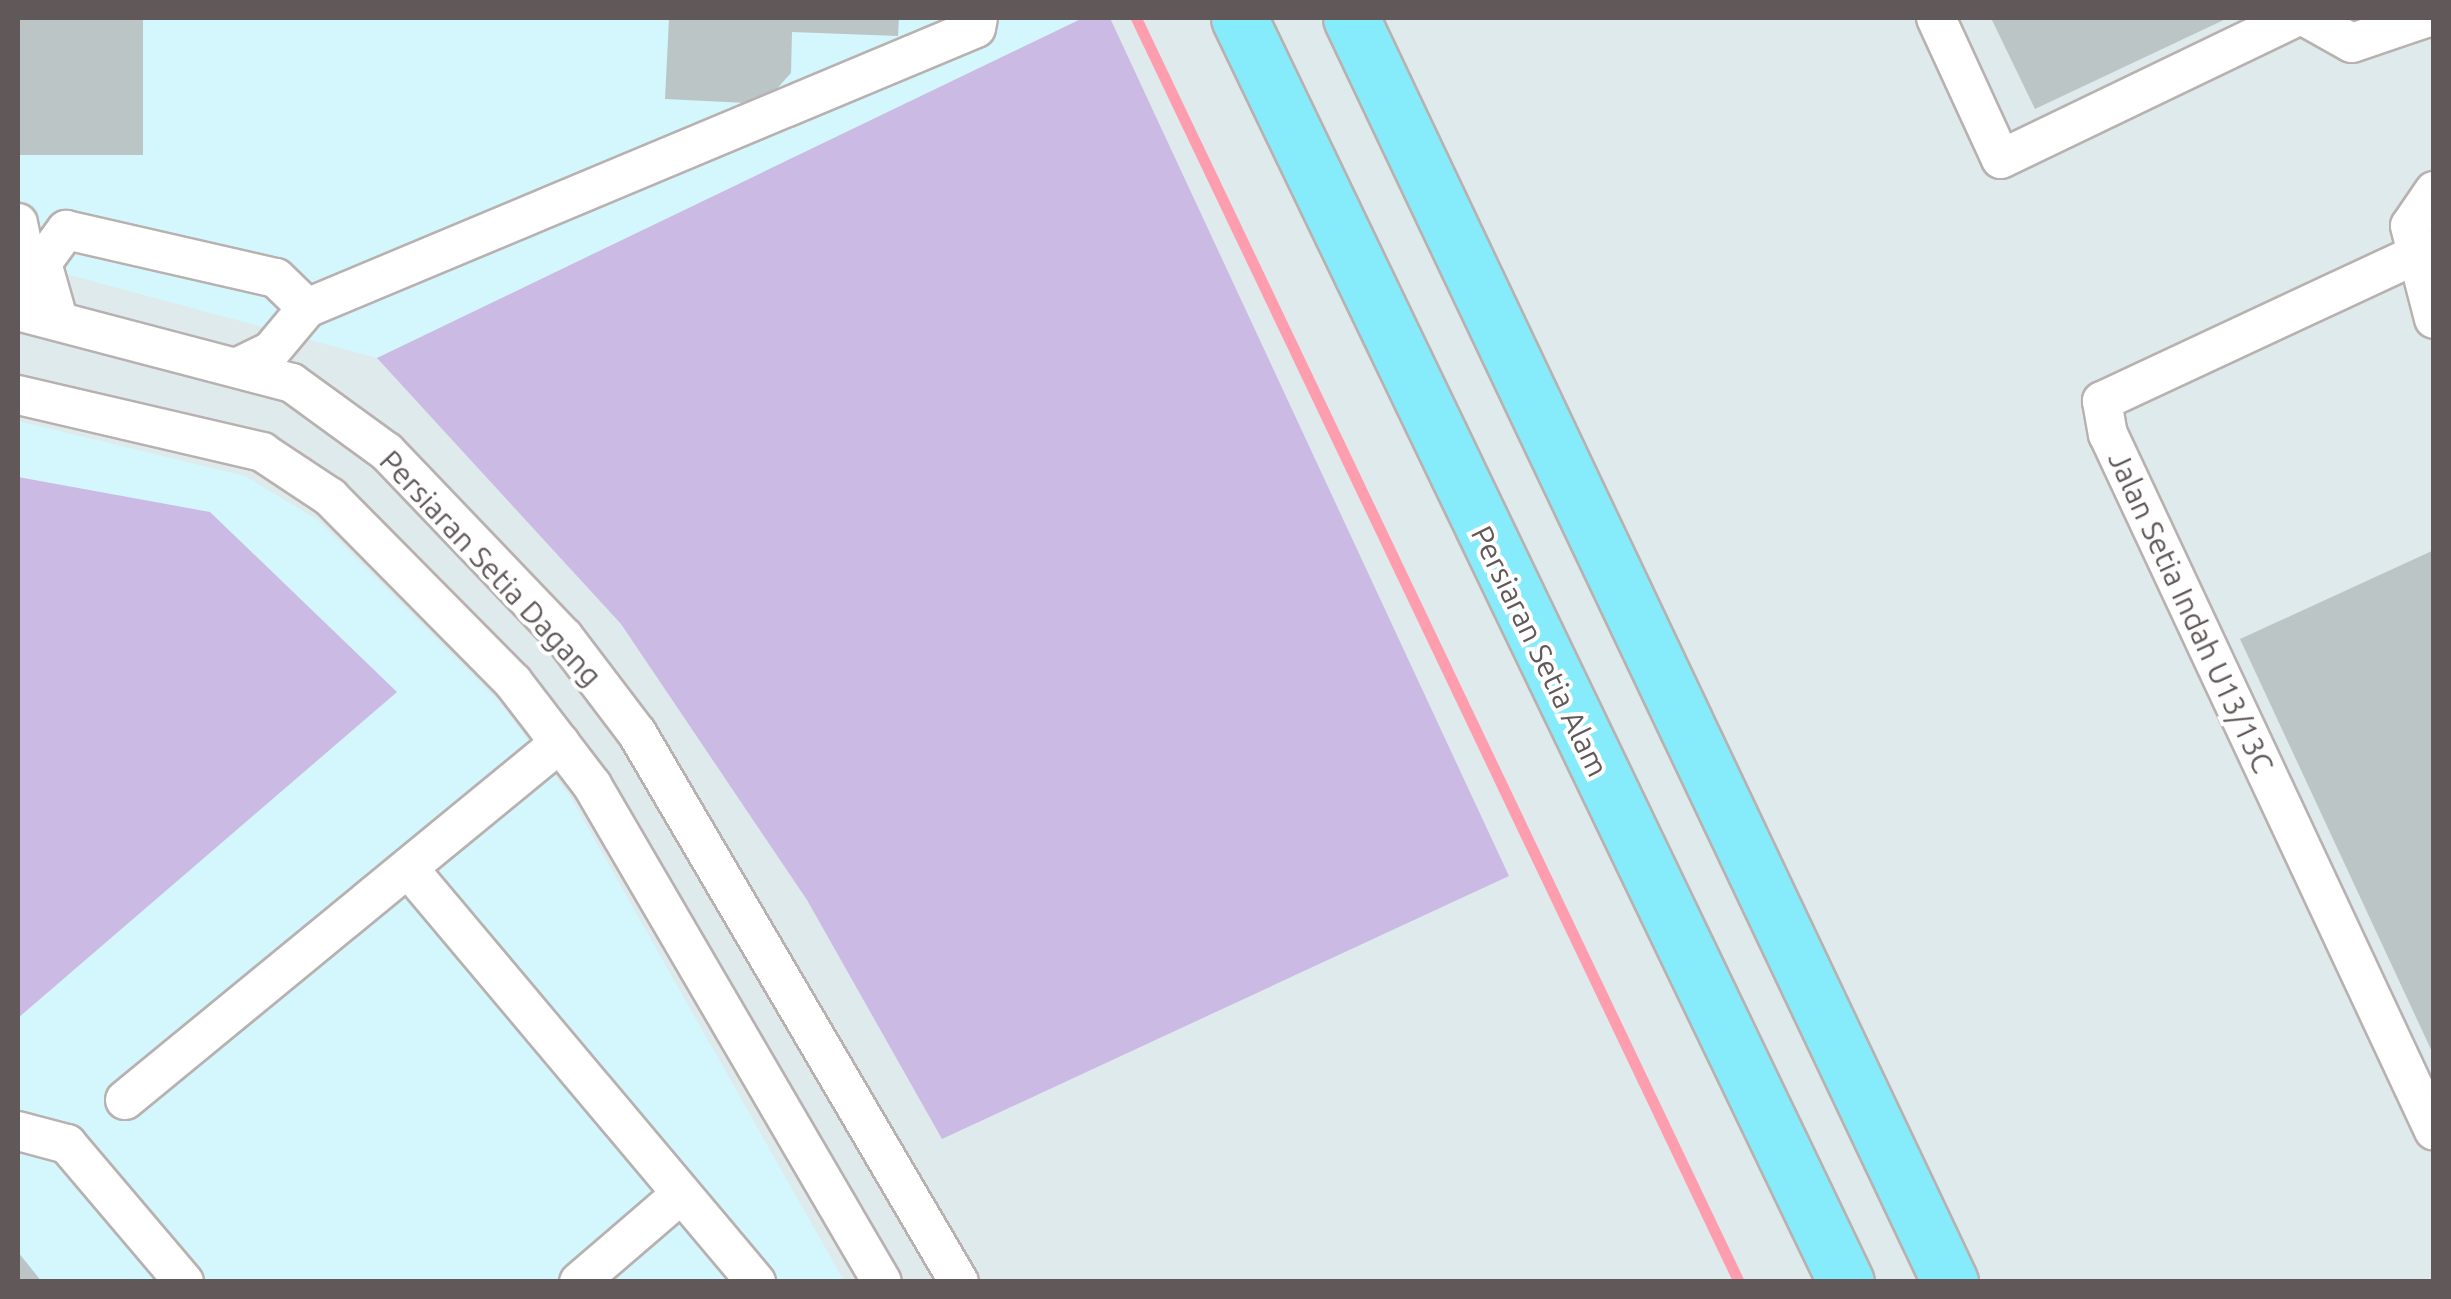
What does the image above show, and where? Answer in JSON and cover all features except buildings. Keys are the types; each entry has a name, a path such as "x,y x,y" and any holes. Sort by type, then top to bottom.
{"highway":[{"path":"1351,18 1950,1282"},
{"path":"1245,30 1266,142 1810,1282"},
{"name":"Persiaran Setia Alam","path":"1245,30 1846,1282"}],"street":[{"path":"242,365 271,351 306,308 976,28 978,18"},
{"path":"1936,18 2001,159 2294,18"},
{"path":"2308,18 2352,43 2426,18"},
{"path":"2434,191 2411,241 2434,319"},
{"path":"18,224 37,315"},
{"path":"37,315 42,263 66,230 276,278 306,308"},
{"path":"292,383 299,348 323,317 481,235"},
{"name":"Jalan Setia Indah U13/13C","path":"2411,241 2102,401 2108,434 2434,1130"},
{"name":"Persiaran Setia Dagang","path":"37,315 242,365 292,383 387,452 564,637 636,733 960,1282"},
{"name":"Persiaran Setia Dagang","path":"18,395 262,452 330,497 513,682 560,743 882,1282"},
{"path":"125,1100 560,743"},
{"path":"408,868 756,1282"},
{"path":"18,1131 67,1144 184,1282"},
{"path":"579,1282 680,1195"}],"shaded area":[{"path":"18,18 1083,18 377,358 18,261"},
{"path":"1083,18 1110,18 1509,876 942,1139 807,900 621,624 377,358"},
{"path":"18,421 245,476 318,520 498,700 570,796 844,1281 18,1282"},
{"path":"18,477 210,512 397,692 18,1018"}],"waterway":[{"path":"1136,18 1739,1282"}]}
